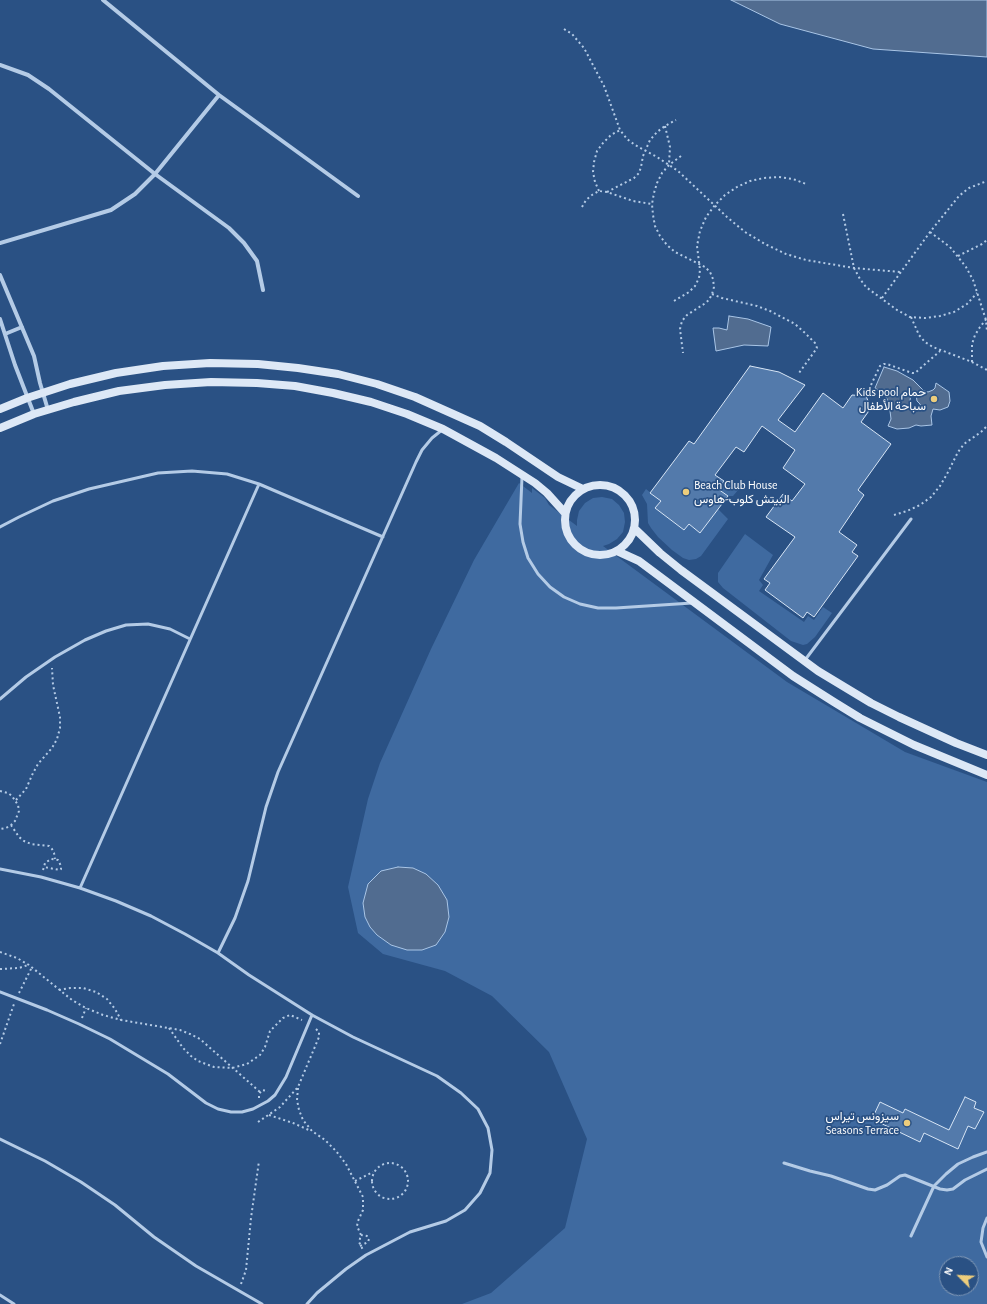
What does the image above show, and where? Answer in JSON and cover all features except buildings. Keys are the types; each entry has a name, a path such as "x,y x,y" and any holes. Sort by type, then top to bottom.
{"street":[{"path":"103,0 219,95 358,196"},
{"path":"0,65 28,75 49,88 155,174 229,228 244,243 257,261 264,290"},
{"path":"0,243 110,210 135,194 155,174 219,95"},
{"path":"0,275 34,356 48,410"},
{"path":"0,319 34,414"},
{"path":"5,334 22,327"},
{"path":"0,409 43,392 116,373 163,366 210,363 258,364 298,368 338,374 377,384 452,413 480,426 558,477 584,489"},
{"path":"0,428 34,414 119,391 165,385 211,382 295,386 371,402 408,414 443,429 470,443 522,475 547,493 565,513"},
{"path":"605,485 618,490 625,495 634,510 634,528 631,537 625,545 609,555 591,555 583,551 575,546 566,531 564,522 565,513 569,503 575,495 584,489 592,486 605,485"},
{"path":"634,528 660,553 681,570 804,661 844,687 899,717 949,740 986,754"},
{"path":"617,551 639,561 793,676 860,718 914,745 987,775"}],"lane":[{"path":"218,953 235,918 248,881 266,807 278,772 422,450 432,438 443,429"},
{"path":"0,527 53,501 89,489 158,473 192,471 227,474 259,484 383,537"},
{"path":"522,475 520,524 523,542 528,558 534,569 550,587 564,597 580,604 598,608 694,603"},
{"path":"80,888 259,484"},
{"path":"804,661 911,519"},
{"path":"0,699 26,677 55,658 85,640 106,631 126,625 148,624 170,630 190,639"},
{"path":"0,869 41,877 80,888 151,916 218,953 262,983 312,1014 360,1040 437,1076 461,1093 478,1109 488,1128 492,1150 490,1173 480,1193 465,1210 446,1221 410,1232 366,1255 317,1293 307,1304"},
{"path":"0,992 79,1024 139,1056 168,1074 206,1103 218,1109 231,1112 242,1112 253,1109 262,1105 275,1095 286,1077 312,1014"},
{"path":"0,1139 45,1161 81,1182 115,1205 154,1237 196,1266 262,1304"},
{"path":"911,1236 934,1186 958,1164 987,1152"},
{"path":"784,1163 875,1190 882,1188 900,1176 905,1175 947,1190 953,1189 965,1180 987,1169"},
{"path":"987,1218 983,1228 981,1242 987,1257"},
{"path":"0,1295 14,1304"}],"path":[{"path":"564,29 572,34 584,48 604,86 620,130 627,139 669,165 686,178 745,232 786,254 806,260 854,268 900,272"},
{"path":"607,192 634,178 639,173 645,150 650,140 657,132 676,120"},
{"path":"665,126 670,148 669,165"},
{"path":"600,191 595,182 593,172 597,152 603,142 620,130"},
{"path":"681,156 669,165 662,173 657,183 652,204 652,215 655,226 667,245 675,252 705,267 710,272 714,287 712,294 704,304 687,315 682,322 680,329 683,353"},
{"path":"674,301 689,292 695,286 699,278 700,270 697,246 700,231 706,217 725,195 737,187 757,179 779,177 793,179 806,184"},
{"path":"882,298 930,232 959,196 970,188 987,181"},
{"path":"582,207 586,200 600,191 652,204"},
{"path":"843,214 854,268 860,279 866,287 897,310 910,317 925,318 940,316 954,312 966,304 977,293"},
{"path":"930,232 950,247 966,267 973,280 986,319 987,332"},
{"path":"958,256 987,240"},
{"path":"712,294 770,310 794,324 805,333 815,343 817,348 799,373"},
{"path":"910,317 914,326 926,342 933,347 940,351 972,362 987,370"},
{"path":"972,362 972,348 975,335 986,319"},
{"path":"871,385 880,366 884,364 908,372 915,372 940,351"},
{"path":"894,515 907,512 931,497 940,486 958,452 964,444 987,426"},
{"path":"16,800 26,789 38,764 52,748 57,739 60,728 60,717 52,681 52,667 55,658"},
{"path":"0,791 8,793 16,800 18,805 18,816 15,821 11,825 0,830"},
{"path":"11,825 19,837 24,841 31,844 49,846 54,853 55,859"},
{"path":"41,877 44,867 47,860 51,858 60,862 61,870 44,867"},
{"path":"0,952 29,965 58,990 86,1008 121,1020 180,1030 190,1034 200,1040 260,1092"},
{"path":"0,969 19,968 29,965"},
{"path":"58,990 83,988 96,992 107,999 121,1020"},
{"path":"79,1024 86,1008"},
{"path":"169,1028 183,1048 198,1061 214,1067 232,1068 247,1064 260,1055 266,1047 270,1031 273,1026 286,1016 293,1016 316,1028 319,1037 298,1087 297,1100 303,1120 312,1131"},
{"path":"258,1122 280,1107 298,1087"},
{"path":"269,1115 312,1131 325,1140 346,1164 363,1197 364,1203 357,1226 361,1235 359,1239 360,1246 366,1255"},
{"path":"238,1291 246,1270 259,1161"},
{"path":"355,1181 374,1171 383,1164 389,1163 400,1166 407,1174 408,1180 405,1191 396,1198 385,1199 380,1196 373,1188 372,1176 374,1171"},
{"path":"360,1246 368,1242 369,1239 367,1236 361,1235"}],"shaded area":[{"path":"731,0 987,0 987,57 873,49 780,24"},
{"path":"729,316 748,319 771,327 768,346 744,345 716,351 713,328 727,330"},
{"name":"Kids pool حمام سباحة الأطفال","path":"884,367 897,371 913,380 924,391 928,392 933,390 936,383 949,392 950,401 948,407 940,410 933,409 931,416 932,425 916,425 909,428 897,429 888,426 891,419 889,403 885,395 875,388","holes":["911,393 916,394 917,401 921,407 919,410 909,408"]},
{"path":"724,481 727,483 729,481 739,489 733,496 728,496 718,489"},
{"path":"519,483 532,493 532,488 545,498 549,505 577,526 579,511 585,503 593,498 602,497 612,499 619,505 624,513 625,522 623,532 617,539 603,546 787,682 905,752 987,782 987,1304 462,1304 491,1293 565,1228 587,1139 549,1052 492,996 445,971 383,954 358,933 348,887 368,799 380,763 431,649 474,560"},
{"path":"646,489 661,501 655,508 689,524 700,533 718,509 728,519 701,556 696,559 689,560 683,558 658,537 648,523 647,504 642,495"},
{"path":"745,534 773,555 759,580 763,585 759,591 804,622 808,616 814,620 823,607 832,613 815,637 807,644 803,645 791,641 723,588 718,582 718,573"},
{"path":"398,867 413,868 426,874 438,885 447,900 449,917 445,932 436,945 422,950 407,950 391,945 377,935 370,927 365,917 363,903 368,884 381,871"}],"place":[{"name":"Kids pool حمام سباحة الأطفال","path":"934,399"},
{"name":"Beach Club House البيتش كلوب-هاوس","path":"686,492"},
{"name":"سيزونس تيراس Seasons Terrace","path":"907,1123"}]}
